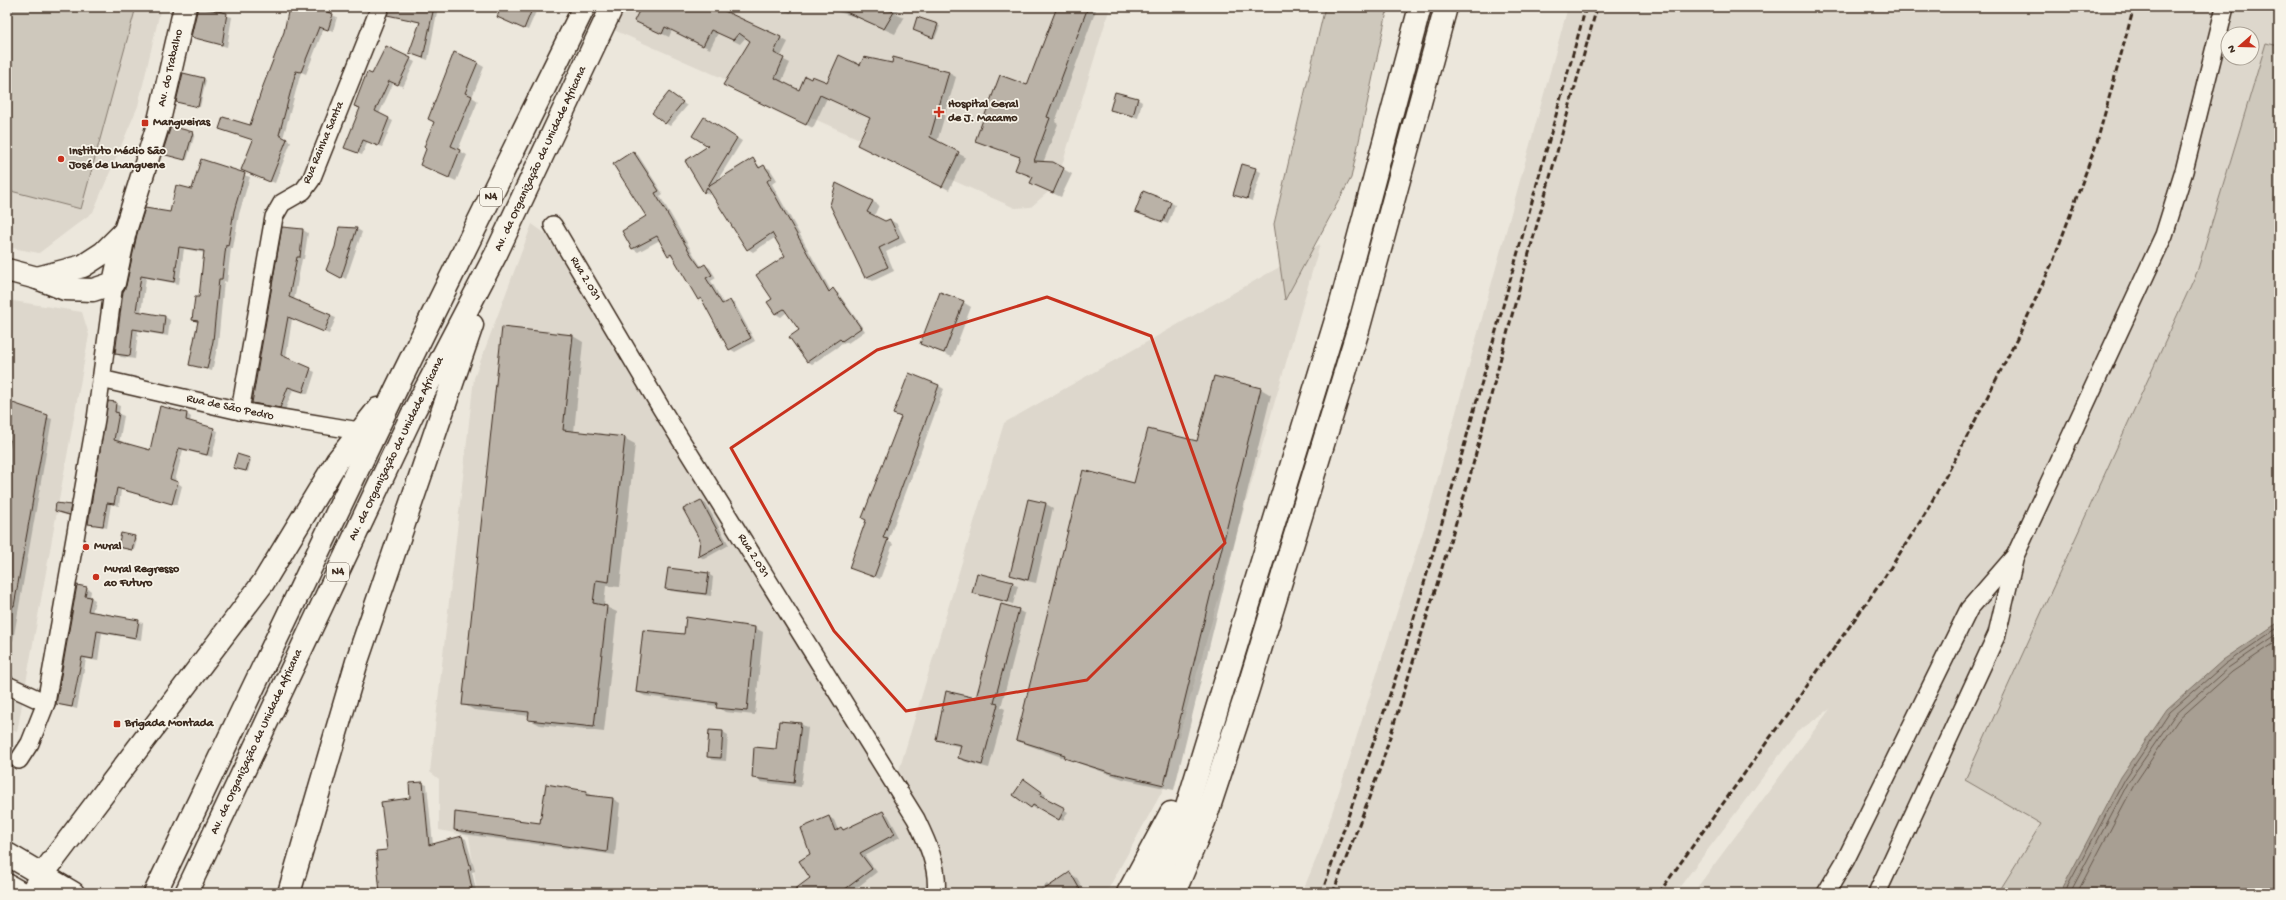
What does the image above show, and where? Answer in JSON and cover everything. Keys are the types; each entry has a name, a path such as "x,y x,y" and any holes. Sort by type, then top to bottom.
{"main road":[{"name":"Av. do Trabalho","path":"7,270 37,278 83,266 103,253 125,232 158,126 185,7"},
{"name":"N4","path":"156,892 397,386 584,7"},
{"name":"Av. da Organização da Unidade Africana","path":"186,893 412,415 496,254 612,7"},
{"path":"1151,893 1185,813 1340,307 1420,7"},
{"path":"1174,893 1204,822 1247,692 1358,330 1446,7"},
{"path":"37,278 65,289 93,290 114,283 125,232"},
{"path":"289,893 358,658 496,254"},
{"path":"36,884 263,583 337,461 359,431 397,386"},
{"path":"1128,893 1169,819 1223,688"},
{"path":"7,854 36,884 73,893"},
{"path":"7,885 20,893"}],"street":[{"name":"Rua Rainha Santa","path":"240,411 274,217 282,203 303,191 311,180 380,7"},
{"path":"1877,893 1997,634 2015,556 2164,235 2184,171 2224,7"},
{"name":"Rua 2.031","path":"553,225 660,408 916,819 930,850 937,885 936,893"},
{"path":"19,760 30,744 46,703 101,379 114,283"},
{"name":"Rua de São Pedro","path":"101,379 240,411 359,431"},
{"path":"1826,893 1845,862 1969,609 2015,556"},
{"path":"7,685 46,703"}],"highlighted area":[{"path":"1047,297 1151,336 1225,543 1087,680 906,711 834,631 731,448 877,350"}],"shaded area":[{"name":"Instituto Médio São José de Lhanguene","path":"7,7 161,7 138,106 93,212 39,253 7,247"},
{"name":"Instituto Médio São José de Lhanguene","path":"7,7 136,7 81,209 7,190"},
{"name":"Hospital Geral de J. Macamo","path":"625,7 1110,7 1056,185 1031,207 1015,208 614,30"},
{"path":"1325,7 1388,7 1351,178 1285,300 1274,224"},
{"path":"1568,7 2279,7 2279,46 2266,43 2260,63 2260,26 2220,26 2220,66 2259,66 2197,272 1966,780 2041,824 1998,893 1693,893 1830,709 1797,732 1675,893 1302,893 1321,847 1424,528"},
{"path":"2266,43 2279,46 2279,625 2069,893 1998,893 2041,824 1965,780 2197,272"},
{"path":"532,224 546,234 805,648 891,797 1004,423 1320,244 1164,788 1106,893 477,893 469,836 439,830 439,779 430,772 474,378"},
{"path":"7,300 82,312 89,335 17,732 7,729"}],"water":[{"path":"2279,622 2279,893 2060,893 2121,777 2167,710 2223,660"}],"building":[{"path":"198,7 227,13 222,45 191,37"},
{"path":"289,7 314,7 333,14 328,30 319,27 301,72 296,71 279,135 287,139 270,182 241,170 253,140 219,129 223,117 250,125 284,32"},
{"path":"390,7 434,7 423,58 409,53 420,22 387,15"},
{"path":"501,7 533,7 524,29 497,17"},
{"path":"641,7 716,7 781,37 774,53 784,58 775,78 799,90 805,76 811,79 812,76 827,82 839,55 860,65 864,57 892,63 893,57 949,72 930,137 959,152 942,187 857,145 870,118 820,95 806,125 723,85 750,41 739,33 733,40 711,30 703,46 665,27 662,34 634,21"},
{"path":"835,7 884,7 894,12 884,29"},
{"path":"1057,7 1088,7 1047,117 1050,118 1034,161 1053,162 1064,168 1053,193 1030,183 1033,177 1015,170 1020,157 975,141 1000,75 1027,85"},
{"path":"917,17 938,24 933,38 913,30"},
{"path":"386,46 411,58 398,85 389,81 375,111 389,118 378,146 363,140 358,153 344,148 360,108 354,106 367,72 372,74"},
{"path":"454,52 478,62 465,93 472,96 451,146 460,150 449,178 420,165 426,149 424,147 434,122 428,119"},
{"path":"183,73 204,78 198,107 176,102"},
{"path":"669,92 683,102 665,124 652,113"},
{"path":"1115,92 1138,98 1133,116 1110,110"},
{"path":"704,117 737,138 708,186 753,158 759,168 764,165 772,177 767,181 829,292 833,288 861,328 842,341 840,339 807,362 789,337 799,330 784,309 775,314 767,302 772,299 756,275 785,256 772,233 747,250 707,187 704,193 685,161 708,146 692,136"},
{"path":"171,126 193,132 185,160 162,154"},
{"path":"633,151 659,191 655,193 692,256 700,267 705,264 712,275 706,278 722,304 730,300 751,338 729,350 701,298 698,300 671,254 668,256 657,236 632,249 622,231 646,216 613,164"},
{"path":"201,159 245,173 234,211 228,246 226,245 222,279 219,279 213,341 207,369 189,365 198,321 192,320 195,297 199,297 204,251 179,247 174,282 141,276 136,311 165,316 163,334 133,329 130,356 115,354 123,292 126,286 137,234 145,208 170,212 176,185 192,189"},
{"path":"1242,164 1256,168 1247,199 1233,195"},
{"path":"836,183 873,201 867,212 885,221 890,219 899,238 879,248 888,267 865,278 830,205"},
{"path":"1143,191 1171,202 1163,222 1135,212"},
{"path":"282,227 303,229 300,257 297,257 289,297 331,315 324,332 288,317 281,355 311,368 303,392 288,387 280,408 252,403"},
{"path":"339,227 357,228 341,278 326,270 335,247"},
{"path":"940,292 964,301 944,353 920,344"},
{"path":"502,327 573,335 563,430 625,437 609,582 596,580 593,603 607,606 594,727 528,720 529,712 462,705"},
{"path":"909,373 939,385 883,538 888,539 874,577 849,568 866,520 862,518 901,417 893,414"},
{"path":"1214,376 1261,388 1164,785 1112,773 1064,758 1065,755 1016,740 1083,470 1134,483 1148,429 1197,441"},
{"path":"7,401 48,415 14,606 7,606 7,457 10,440 7,438"},
{"path":"108,401 116,402 115,412 119,413 114,440 150,450 160,406 187,413 186,420 214,428 207,455 179,448 170,479 178,482 172,504 117,488 114,504 107,503 103,526 88,524"},
{"path":"237,454 250,458 246,471 233,468"},
{"path":"1028,499 1046,503 1028,580 1010,575"},
{"path":"701,500 724,543 698,557 700,540 683,509"},
{"path":"56,503 71,505 69,515 55,511"},
{"path":"121,533 135,536 132,550 118,547"},
{"path":"668,568 709,573 706,594 665,589"},
{"path":"977,573 1013,582 1008,602 972,593"},
{"path":"77,585 87,587 85,596 91,597 88,611 139,620 136,638 97,631 93,659 82,657 72,707 56,704"},
{"path":"1001,604 1019,609 994,703 998,704 982,765 958,758 961,745 936,740 946,691 976,698"},
{"path":"686,617 755,627 747,711 716,708 717,703 636,692 643,630 684,634"},
{"path":"779,721 801,723 794,783 752,778 754,747 776,749"},
{"path":"709,730 723,731 721,758 707,757"},
{"path":"1024,779 1042,792 1040,795 1065,808 1059,820 1033,805 1031,808 1013,795"},
{"path":"423,782 429,845 462,836 471,869 468,870 472,888 468,889 469,893 380,893 376,851 387,850 381,802 410,798 409,783"},
{"path":"546,784 587,791 586,795 613,798 607,852 454,830 455,812 540,823"},
{"path":"883,811 895,834 860,853 872,869 840,893 790,893 810,878 799,861 810,854 801,828 829,816 835,831 841,827 843,830"},
{"path":"1070,872 1082,893 1039,893"}],"railway":[{"path":"1322,893 1401,662 1458,468 1586,7"},
{"path":"1333,893 1381,766 1469,480 1512,315 1597,7"},
{"path":"1659,893 1882,581 1925,514 1959,452 2020,333 2054,259 2097,142 2134,7"}],"place":[{"name":"Hospital Geral de J. Macamo","path":"939,112"},
{"name":"Mangueiras","path":"145,123"},
{"name":"Instituto Médio São José de Lhanguene","path":"61,159"},
{"name":"Mural","path":"86,547"},
{"name":"Mural Regresso ao Futuro","path":"96,577"},
{"name":"Brigada Montada","path":"117,724"}]}
